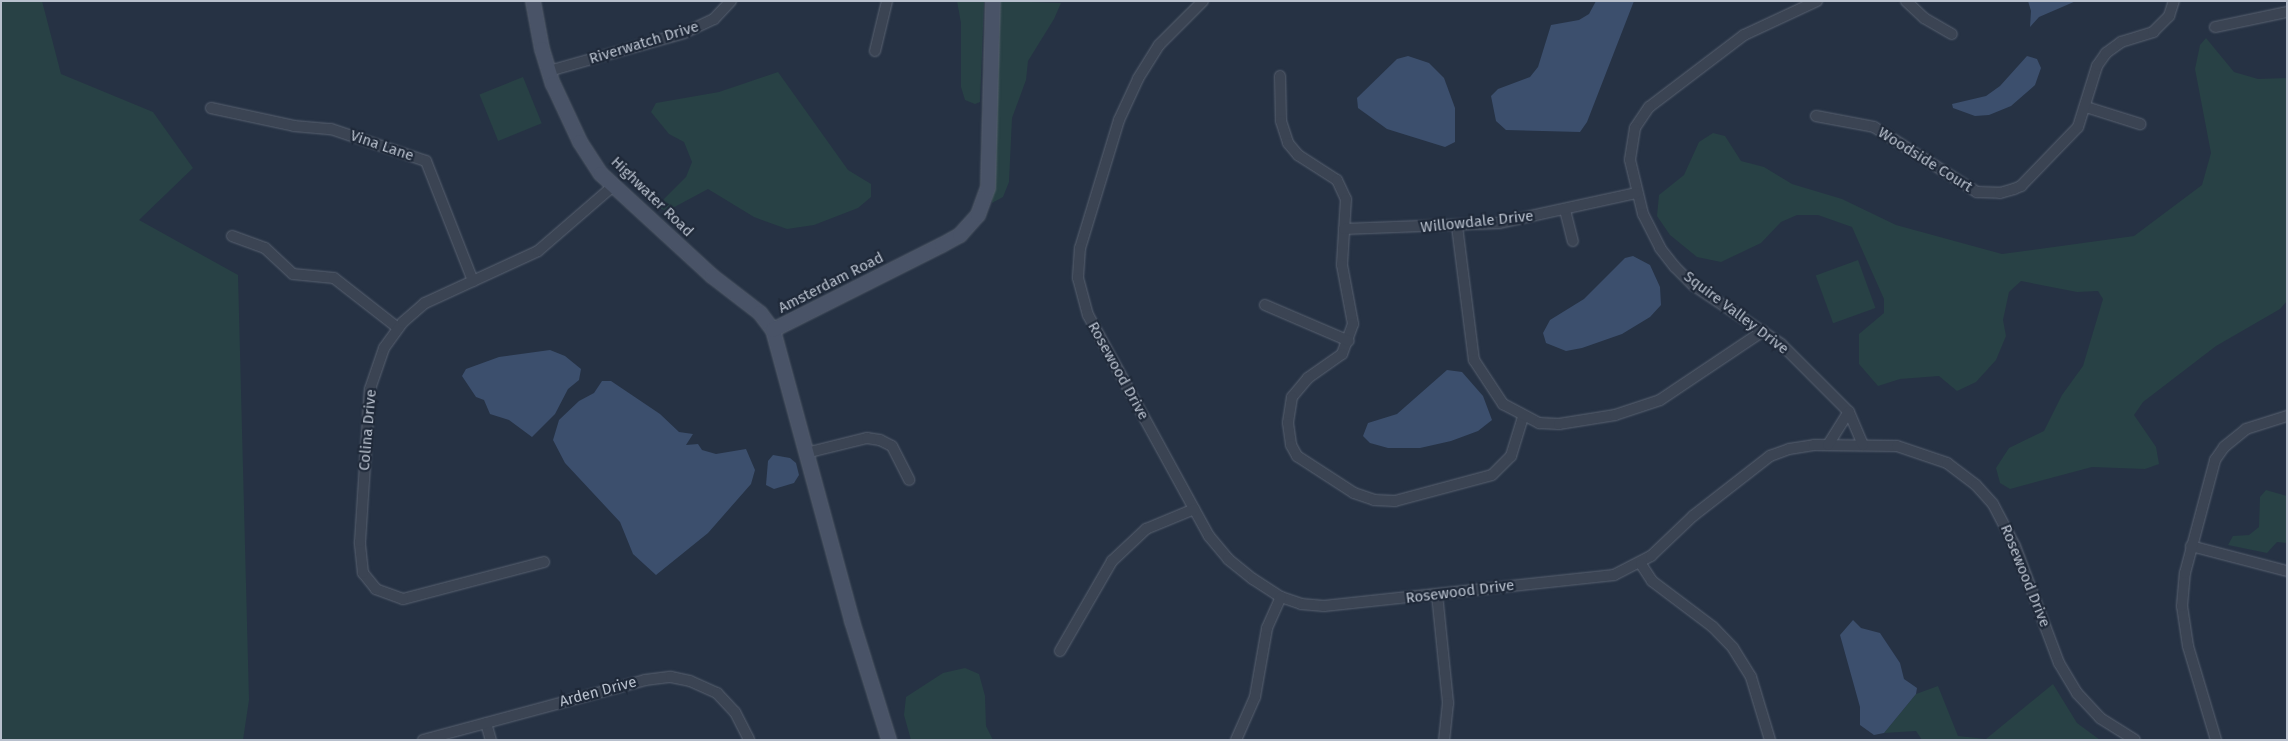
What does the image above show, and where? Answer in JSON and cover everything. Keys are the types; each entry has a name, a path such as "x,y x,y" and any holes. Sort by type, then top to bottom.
{"street":[{"name":"Highwater Road","path":"533,1 549,71 580,142 613,186 712,276 760,313 773,330"},
{"name":"Riverwatch Drive","path":"549,71 684,33 714,18 731,1"},
{"path":"875,52 887,1"},
{"name":"Amsterdam Road","path":"889,740 852,621 773,330 960,235 978,215 988,188 993,1"},
{"name":"Rosewood Drive","path":"1203,1 1159,45 1138,79 1119,120 1077,264 1082,302 1088,315 1209,536 1228,559 1281,597 1301,604 1324,606 1614,574 1641,564 1693,516 1770,456 1800,446 1898,446 1947,463 1976,485 2003,520 2059,663 2077,693 2100,718 2135,740"},
{"name":"Squire Valley Drive","path":"1817,1 1744,35 1649,107 1635,128 1630,148 1637,193 1652,232 1675,266 1693,285 1781,344 1849,412 1863,445"},
{"path":"1906,1 1924,18 1952,34"},
{"name":"Woodside Court","path":"1816,116 1874,127 1970,189 1992,194 2021,186 2070,137 2086,107 2097,66 2106,53 2121,42 2153,32 2170,16 2174,1"},
{"path":"2215,27 2287,12"},
{"path":"1280,76 1285,136 1298,155 1331,174 1342,188 1346,199 1342,265 1353,324 1349,341 1342,354 1294,391 1289,404 1288,423 1291,445 1297,456 1354,493 1374,500 1395,501 1492,475 1511,456 1523,417"},
{"path":"2086,107 2140,124"},
{"name":"Vina Lane","path":"211,108 294,126 331,129 426,161 473,281"},
{"name":"Colina Drive","path":"544,562 403,599 376,590 363,573 360,542 370,389 384,348 398,328 431,300 538,251 613,186"},
{"name":"Willowdale Drive","path":"1344,229 1499,223 1637,193"},
{"path":"1565,210 1573,242"},
{"path":"1457,226 1474,360 1494,395 1523,417 1539,423 1559,424 1614,415 1644,406 1731,355 1763,331"},
{"path":"232,236 265,248 293,274 334,278 398,328"},
{"path":"1265,305 1349,341"},
{"path":"1828,445 1849,412"},
{"path":"2216,740 2184,620 2184,582 2191,546 2209,474 2224,447 2246,429 2287,416"},
{"path":"806,453 867,438 880,440 897,454 910,480"},
{"path":"1060,651 1112,561 1146,530 1194,509"},
{"path":"2191,546 2287,571"},
{"path":"1641,564 1652,581 1713,627 1733,648 1751,678 1770,740"},
{"path":"1437,594 1448,703 1444,740"},
{"path":"1236,740 1255,697 1262,646 1281,597"},
{"name":"Arden Drive","path":"423,740 645,680 671,677 690,681 717,693 735,712 749,740"},
{"path":"486,723 491,740"}],"green space":[{"path":"1,1 42,1 61,74 153,112 193,168 139,220 238,275 249,700 243,740 1,740"},
{"path":"957,1 984,1 980,102 975,104 965,100 961,87 961,23"},
{"path":"998,1 1061,3 1054,19 1028,61 1026,80 1012,118 1009,182 1003,197 992,203"},
{"path":"2206,38 2234,72 2258,79 2287,78 2287,301 2280,309 2216,346 2143,402 2134,415 2156,447 2159,464 2145,469 2092,467 2010,489 2000,483 1996,468 2009,448 2044,431 2062,395 2083,366 2103,299 2098,291 2077,292 2021,281 2009,292 2003,320 2006,336 1996,360 1976,382 1957,391 1939,376 1900,379 1878,386 1859,364 1859,334 1884,313 1884,299 1852,227 1818,215 1797,215 1781,222 1761,243 1721,262 1697,257 1670,235 1657,216 1659,195 1684,175 1699,142 1713,133 1725,136 1741,161 1764,167 1792,184 1842,199 1896,225 2002,254 2134,236 2202,185 2211,153 2195,69 2200,45"},
{"path":"778,72 848,170 871,184 871,197 858,208 814,225 787,229 754,217 708,189 667,211 661,209 661,202 686,177 692,162 684,142 669,134 651,112 656,103 719,92"},
{"path":"523,77 542,123 498,141 479,95"},
{"path":"1858,260 1875,308 1833,323 1816,275"},
{"path":"2266,490 2287,496 2287,543 2277,542 2267,553 2228,545 2233,536 2249,535 2259,527 2260,497"},
{"path":"965,668 979,674 985,696 986,726 993,740 911,740 904,715 906,697 943,673"},
{"path":"2053,684 2077,723 2100,740 1922,740 1916,731 1884,733 1916,694 1938,686 1958,736 1986,739"}],"water":[{"path":"1596,1 1634,1 1587,122 1580,132 1506,130 1496,121 1491,96 1498,89 1530,77 1538,67 1551,25 1579,20 1589,14"},
{"path":"2028,1 2076,1 2039,17 2030,27 2031,11"},
{"path":"1408,56 1429,63 1444,78 1455,108 1455,142 1445,147 1387,129 1358,108 1357,98 1397,59"},
{"path":"2027,56 2037,59 2041,68 2035,85 2011,106 1989,115 1975,116 1953,108 1952,104 1986,96 2000,86"},
{"path":"1633,256 1650,265 1660,287 1661,305 1650,317 1622,334 1582,348 1566,351 1546,343 1543,333 1550,320 1584,299 1625,258"},
{"path":"550,350 565,356 581,369 579,380 568,389 555,414 532,437 509,420 490,414 484,400 476,397 462,376 466,369 499,357"},
{"path":"1447,370 1462,372 1483,396 1492,420 1478,431 1451,441 1420,448 1388,448 1370,443 1363,436 1368,423 1397,414"},
{"path":"602,381 611,381 660,414 679,432 693,434 686,445 698,444 702,450 716,454 746,449 755,470 751,484 708,533 656,575 633,554 620,522 565,463 553,440 559,420 579,401 594,393"},
{"path":"773,455 790,458 796,463 799,475 794,483 774,489 766,485 768,461"},
{"path":"1853,620 1861,628 1880,633 1900,663 1904,679 1917,688 1916,694 1884,733 1874,735 1860,725 1860,707 1840,635"}]}
